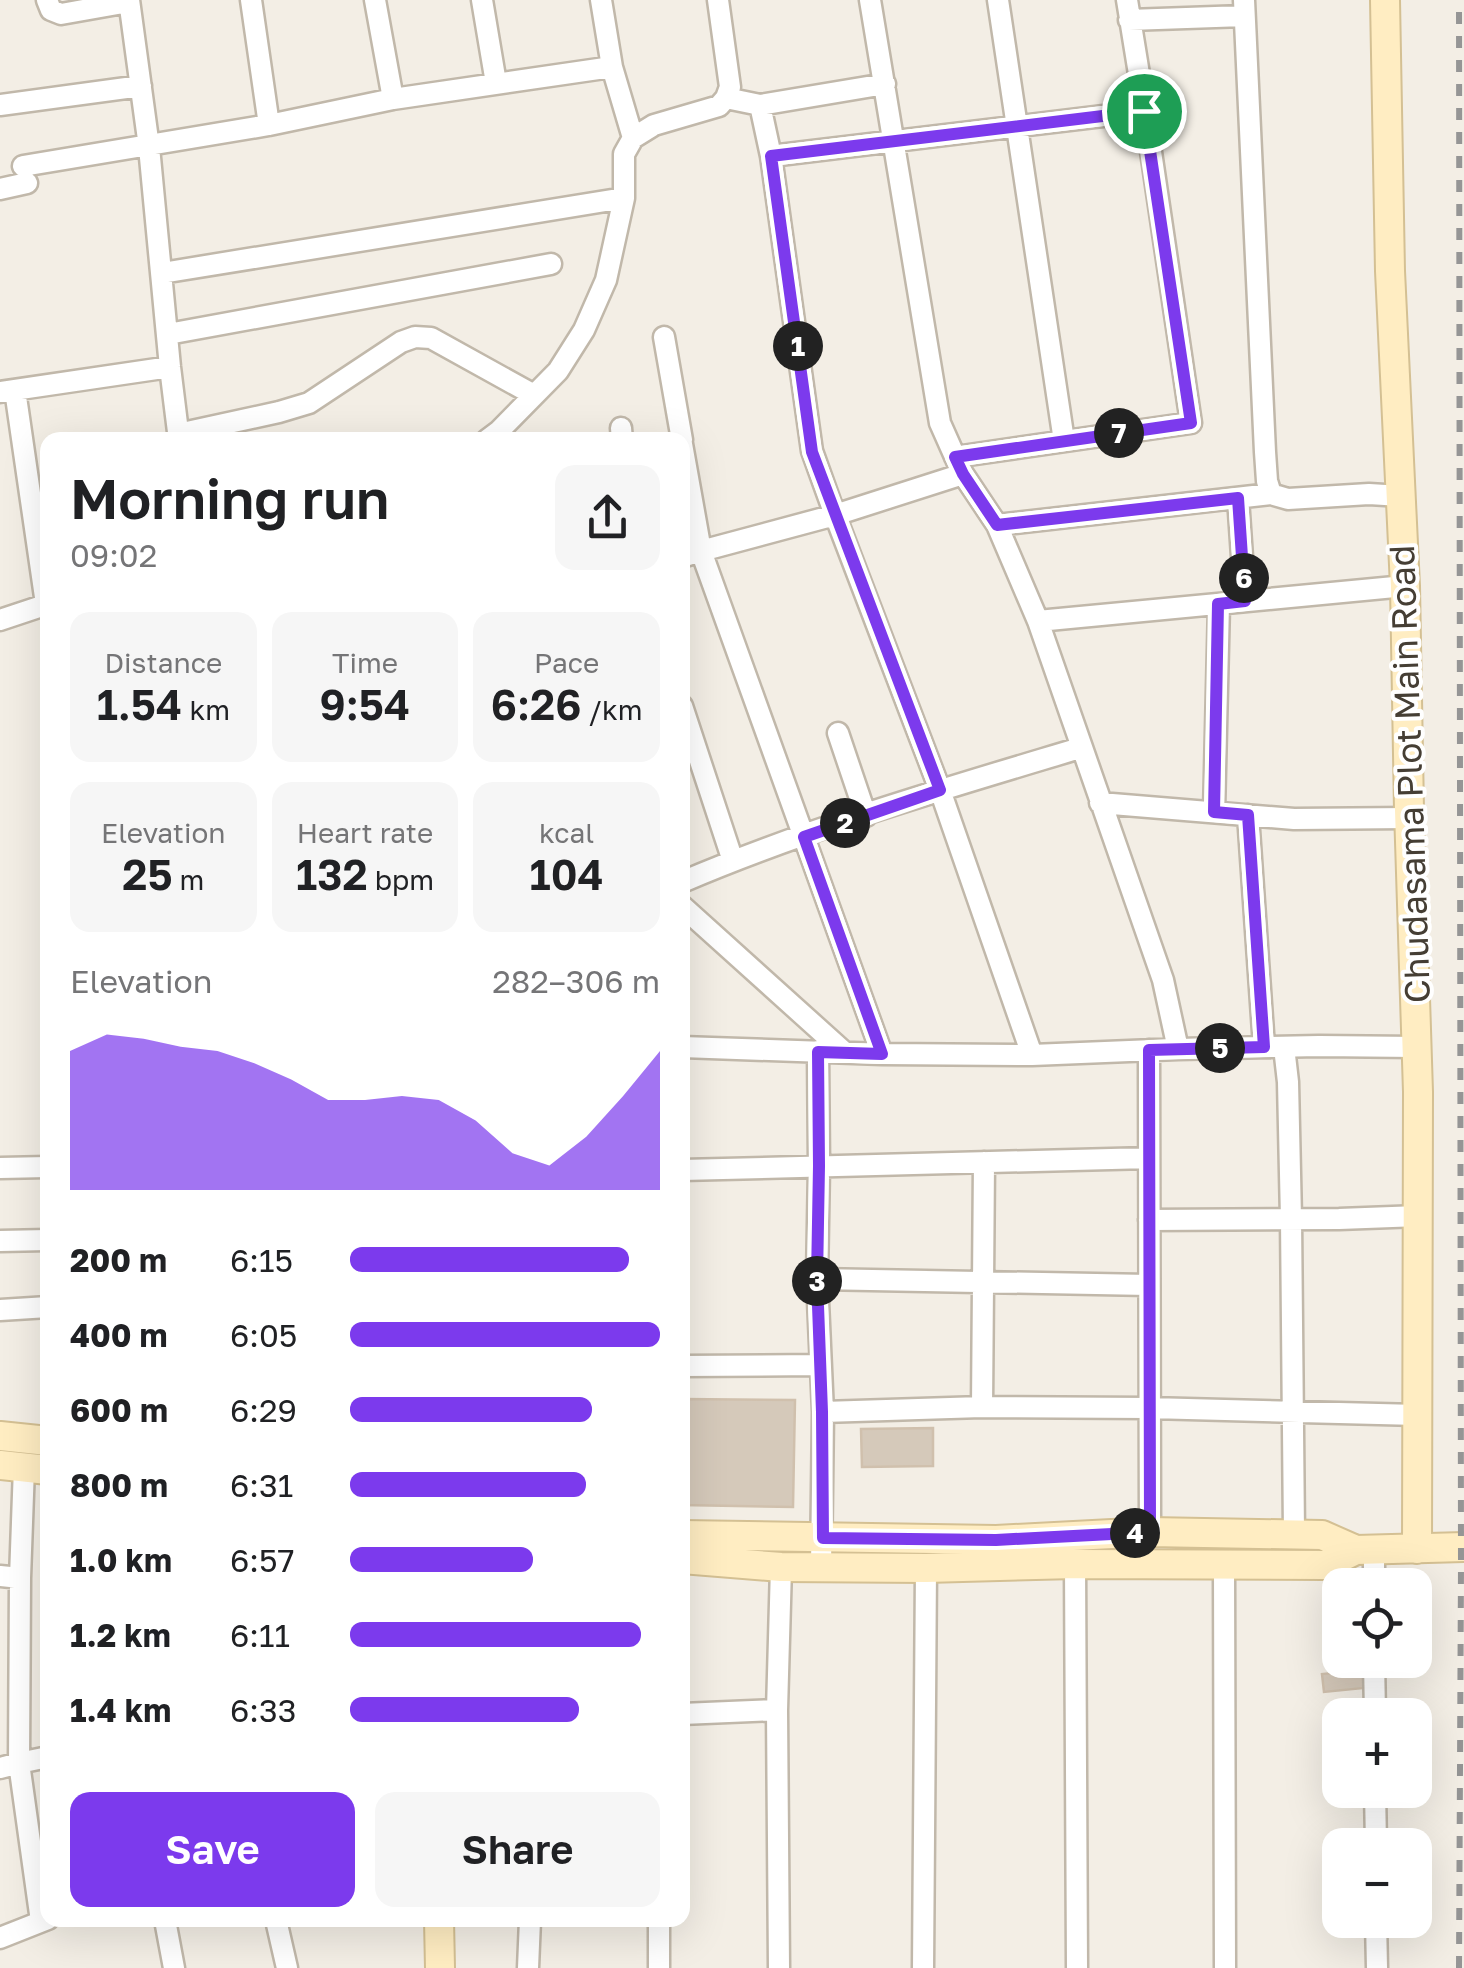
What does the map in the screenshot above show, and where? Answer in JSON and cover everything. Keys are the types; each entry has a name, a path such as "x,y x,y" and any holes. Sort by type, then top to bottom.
{"street":[{"path":"47,0 51,10 61,14 129,1 149,147 178,432"},
{"path":"251,0 269,125"},
{"path":"375,0 393,99"},
{"path":"482,0 496,83"},
{"path":"601,0 612,67 633,138"},
{"path":"501,432 558,370 584,330 606,280 624,198 624,154 633,138 654,125 719,106 726,98 730,88 718,0"},
{"path":"870,0 940,424 959,465 997,525 1038,621 1162,980 1178,1049"},
{"path":"998,0 1064,441"},
{"name":"Chudasama Plot Main Road","path":"1385,0 1390,271 1405,586 1416,1047 1417,1548"},
{"path":"882,1054 804,837 692,554 835,515 959,465 1064,441 1191,423 1128,10 1244,8 1265,452 1272,494"},
{"path":"0,190 25,174 149,147 393,99 612,67"},
{"path":"726,98 760,105 885,84"},
{"path":"0,105 140,86"},
{"path":"760,105 771,156 812,452 940,790 1032,1055"},
{"path":"771,156 1144,111"},
{"path":"162,274 624,198"},
{"path":"168,334 550,264"},
{"path":"199,432 309,403 401,342 415,337 431,338 449,346 534,395"},
{"path":"664,337 680,432"},
{"path":"40,566 8,391 170,367"},
{"path":"997,525 1272,494 1288,499 1401,496"},
{"path":"1238,498 1245,601"},
{"path":"1038,621 1405,586"},
{"path":"1214,812 1218,604"},
{"path":"0,620 40,606"},
{"path":"690,730 733,860"},
{"path":"838,733 866,816"},
{"path":"690,879 733,860 940,790 1080,748"},
{"path":"1100,803 1294,819 1409,818"},
{"path":"1248,815 1274,1047 1288,1082 1294,1534"},
{"path":"690,913 844,1052"},
{"path":"690,1047 1032,1055 1416,1047"},
{"path":"1149,1050 1150,1532"},
{"path":"818,1052 821,1567"},
{"path":"690,1170 1149,1158"},
{"path":"982,1407 984,1162"},
{"path":"0,1168 40,1168"},
{"path":"1149,1220 1419,1216"},
{"path":"0,1241 40,1240"},
{"path":"817,1279 1149,1286"},
{"path":"0,1310 40,1308"},
{"path":"690,1366 820,1364"},
{"path":"822,1412 982,1407 1418,1415"},
{"path":"0,1436 40,1439"},
{"path":"24,1467 10,1577 10,1766 40,1902"},
{"path":"690,1535 996,1540 1150,1532 1294,1534 1322,1535 1365,1550"},
{"path":"690,1560 780,1567 1324,1565 1365,1550 1464,1548"},
{"path":"1365,1550 1370,1568"},
{"path":"1074,1564 1078,1968"},
{"path":"1224,1566 1224,1968"},
{"path":"779,1968 780,1567"},
{"path":"923,1968 926,1568"},
{"path":"690,1714 777,1710"},
{"path":"10,1766 40,1759"},
{"path":"0,1938 40,1922"},
{"path":"166,1927 174,1968"},
{"path":"278,1927 288,1968"},
{"path":"440,1927 440,1968"},
{"path":"528,1968 530,1927"},
{"path":"659,1927 659,1968"},
{"path":"1376,1938 1376,1968"}],"building":[{"path":"690,1399 795,1400 793,1507 690,1505"},
{"path":"933,1428 933,1466 862,1467 861,1429"},
{"path":"1322,1678 1363,1678 1364,1688 1324,1692"}],"railway":[{"path":"1459,0 1459,1968"}],"route":[{"path":"1144,111 1191,423 955,457 997,525 1238,498 1245,601 1218,604 1214,812 1248,815 1264,1047 1149,1050 1150,1532 996,1540 823,1538 817,1279 818,1052 882,1054 804,837 940,790 812,452 771,156 1144,111"}]}
